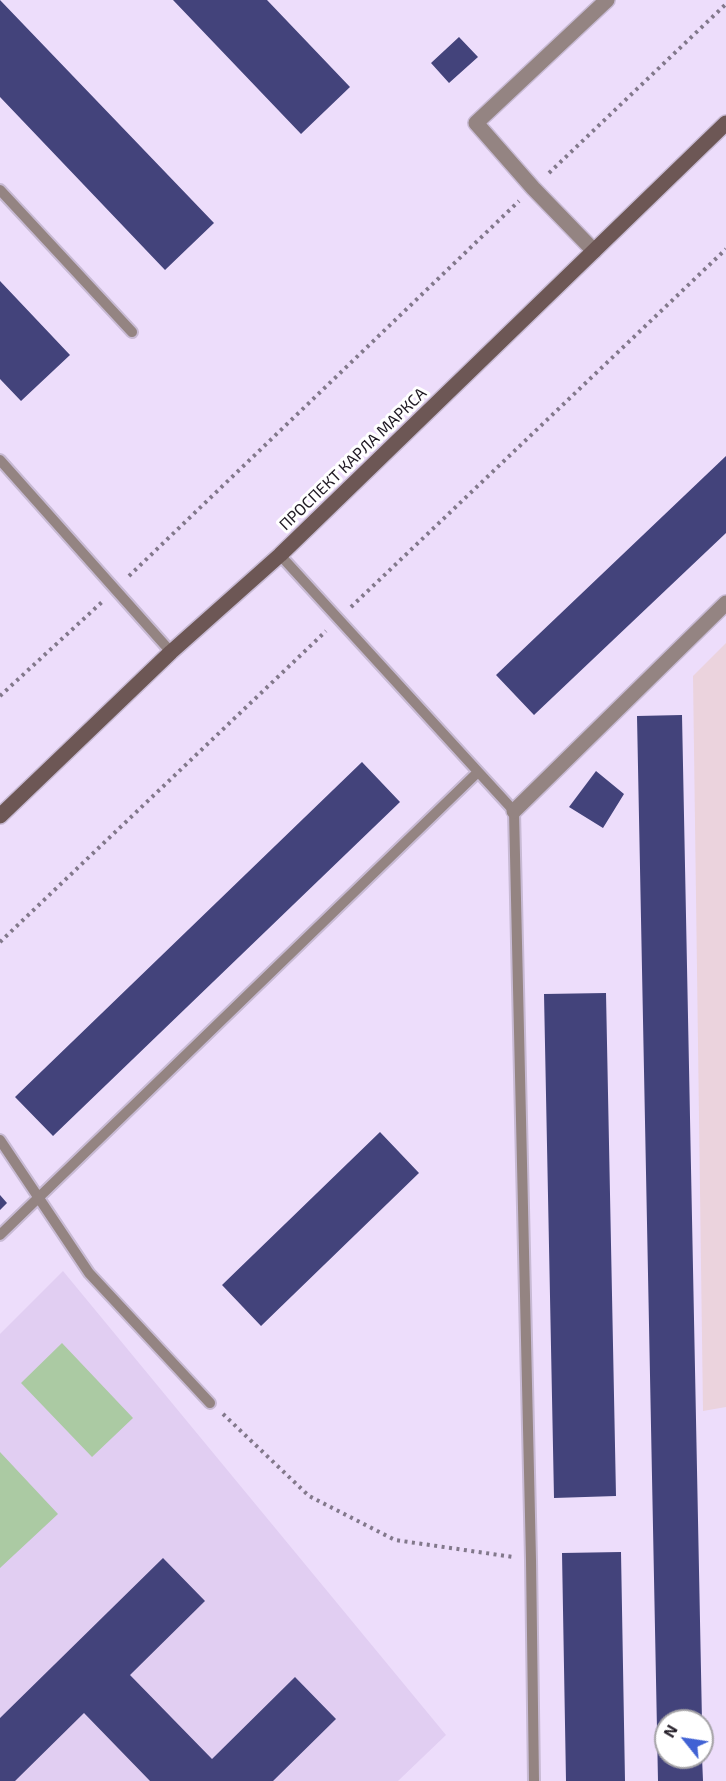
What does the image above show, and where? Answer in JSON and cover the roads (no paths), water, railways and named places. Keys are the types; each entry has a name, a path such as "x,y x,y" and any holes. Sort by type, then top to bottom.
{"main road":[{"name":"ПРОСПЕКТ КАРЛА МАРКСА","path":"0,816 171,652 280,555 594,251 723,131"}],"street":[{"path":"594,251 533,188 476,123 607,0"},
{"path":"514,811 726,603"}],"lane":[{"path":"0,190 132,332"},
{"path":"0,460 171,652"},
{"path":"280,555 514,811 534,1781"},
{"path":"0,1235 478,772"},
{"path":"0,1140 89,1274 210,1403"}]}
